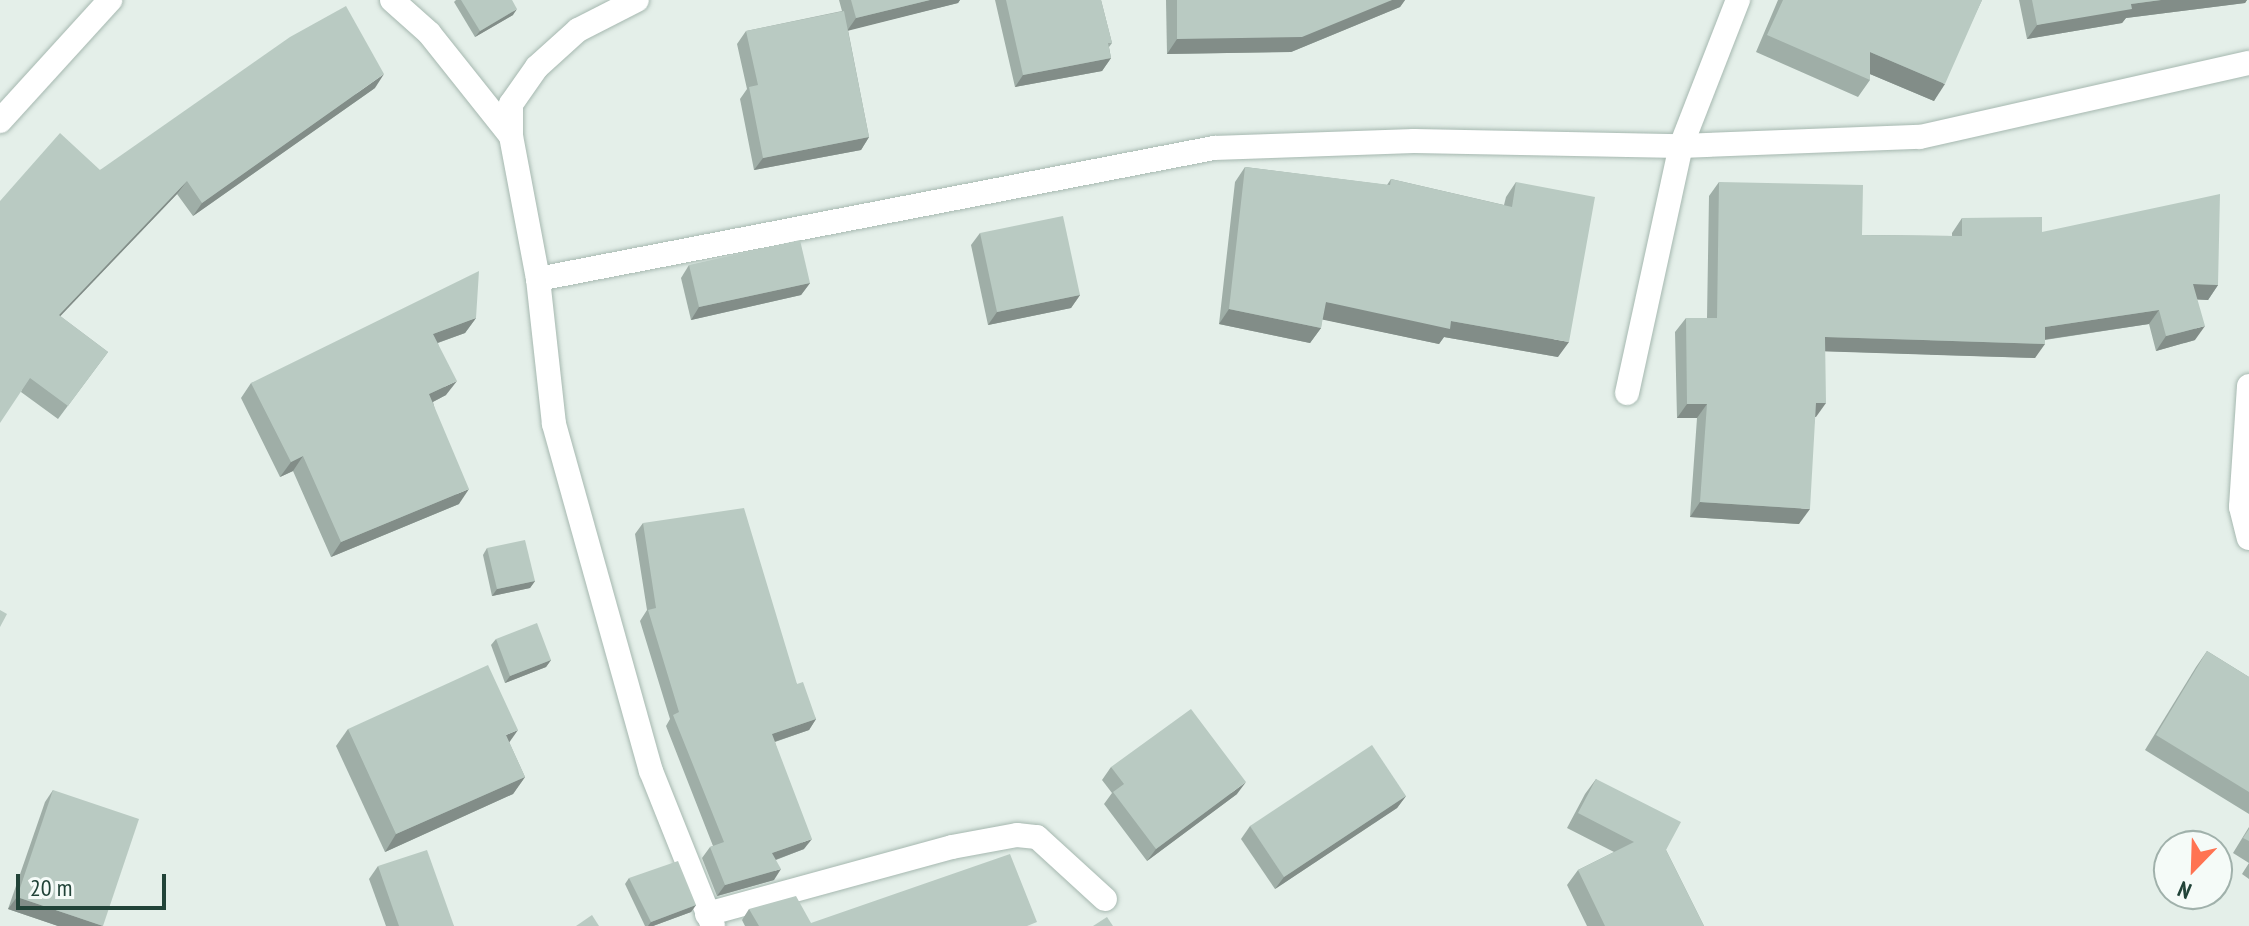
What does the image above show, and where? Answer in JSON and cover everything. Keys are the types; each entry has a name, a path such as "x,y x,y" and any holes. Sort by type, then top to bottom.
{"street":[{"path":"0,121 110,0"},
{"path":"392,0 429,33 511,136"},
{"path":"637,0 578,30 537,67 511,104 511,136 538,279 554,424 651,771 710,920 952,847 1017,835 1037,837 1105,899"},
{"path":"1627,393 1681,146 1738,0"},
{"path":"538,279 855,222 1214,148 1414,141 1681,146 1920,137 2240,65 2249,86"},
{"path":"2249,386 2241,507 2249,538"}],"building":[{"path":"461,0 512,0 517,9 480,31"},
{"path":"851,0 930,0 856,18"},
{"path":"1006,0 1101,0 1112,43 1108,43 1111,58 1023,75"},
{"path":"1177,0 1392,0 1302,37 1177,39"},
{"path":"1783,0 1982,0 1945,84 1870,52 1870,80 1767,35"},
{"path":"2032,0 2161,0 2131,4 2132,9 2037,25"},
{"path":"346,6 384,74 202,203 187,181 59,315 108,352 68,406 30,378 0,423 0,201 60,133 100,170 290,37"},
{"path":"844,11 869,137 763,158 749,87 758,85 746,31"},
{"path":"1245,167 1390,185 1391,179 1512,207 1516,182 1595,197 1569,342 1451,321 1450,329 1326,302 1321,328 1229,309"},
{"path":"1719,182 1863,185 1862,235 1962,236 1962,218 2042,217 2042,232 2220,194 2218,285 2193,284 2205,326 2166,336 2159,310 2045,327 2045,344 1825,337 1826,403 1816,403 1810,509 1700,502 1707,404 1687,404 1686,318 1717,318"},
{"path":"1063,216 1080,295 997,312 980,233"},
{"path":"800,240 810,283 699,307 689,265"},
{"path":"479,271 476,318 433,334 457,381 429,394 469,489 341,542 303,456 291,462 251,383"},
{"path":"744,508 797,684 803,682 816,719 772,734 812,839 772,853 781,869 725,885 710,847 724,842 673,715 679,712 648,610 656,608 643,523"},
{"path":"525,540 535,581 497,589 487,548"},
{"path":"0,610 7,614 0,627"},
{"path":"537,623 551,660 510,676 496,639"},
{"path":"2207,651 2249,677 2249,792 2156,735"},
{"path":"488,665 518,730 506,735 525,777 396,834 348,729"},
{"path":"1191,709 1246,782 1156,849 1113,792 1124,784 1111,767"},
{"path":"1372,745 1406,796 1284,877 1250,826"},
{"path":"1596,779 1681,822 1666,850 1704,926 1605,926 1578,870 1634,842 1578,813"},
{"path":"53,790 139,819 103,926 17,897"},
{"path":"427,850 454,926 399,926 378,866"},
{"path":"1010,854 1037,922 1027,926 759,926 749,909 796,896 811,923"},
{"path":"678,861 696,905 651,922 629,878"},
{"path":"592,915 599,926 576,926"},
{"path":"1107,917 1113,926 1093,926"}]}
